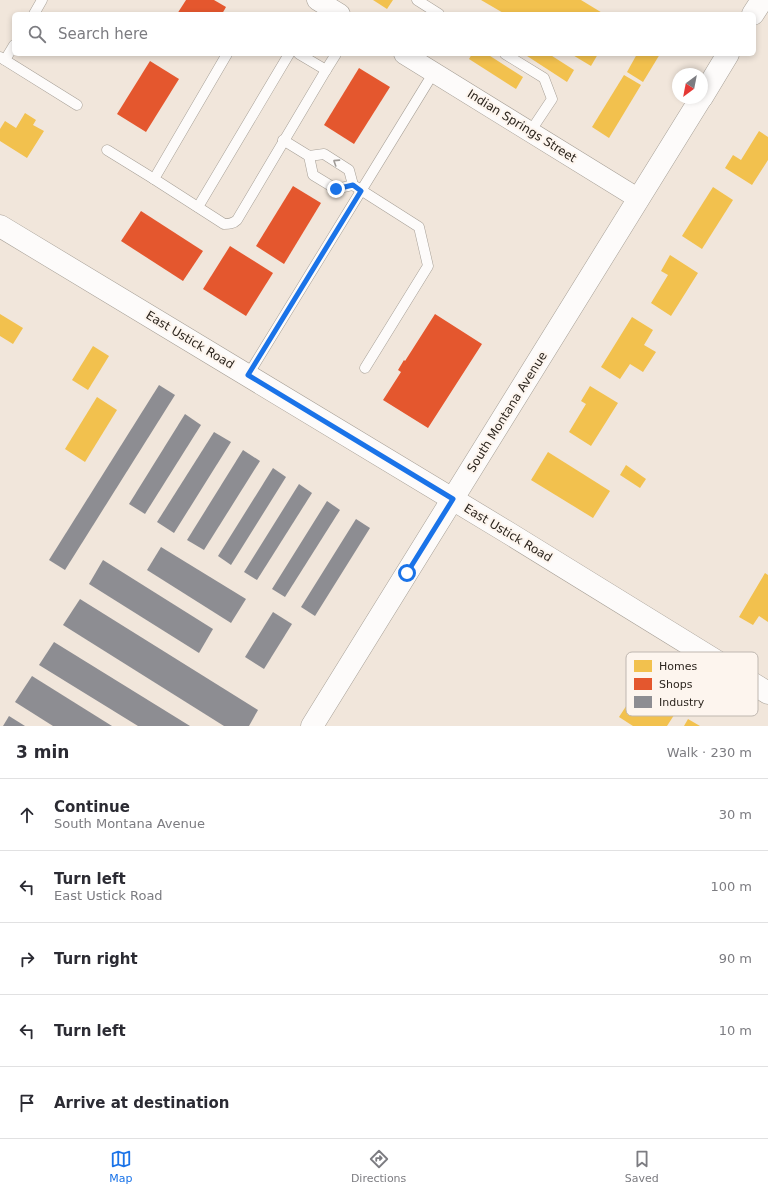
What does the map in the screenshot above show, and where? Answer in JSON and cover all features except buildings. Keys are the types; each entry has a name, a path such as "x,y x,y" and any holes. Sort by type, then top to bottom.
{"main road":[{"path":"754,12 762,0"},
{"name":"South Montana Avenue","path":"708,87 727,56"},
{"name":"South Montana Avenue","path":"312,726 698,104"},
{"name":"East Ustick Road","path":"0,226 453,499 701,652"},
{"name":"East Ustick Road","path":"758,687 768,693"}],"street":[{"path":"317,0 337,12"},
{"name":"Indian Springs Street","path":"407,56 639,199"}],"lane":[{"path":"35,12 42,0"},
{"path":"417,0 436,12"},
{"path":"12,47 2,58 77,105"},
{"path":"154,179 226,56"},
{"path":"198,207 288,56"},
{"path":"302,56 326,70"},
{"path":"107,150 224,224 233,223 241,213 283,140 335,56"},
{"path":"508,56 544,78 552,99 530,132"},
{"path":"248,375 434,72"},
{"path":"283,140 309,156 324,154 349,170 353,185 419,227 428,266 365,368"},
{"path":"309,156 313,174 336,189 353,185"}],"route":[{"path":"336,189 353,185 361,191 248,375 453,499 407,573"}]}
